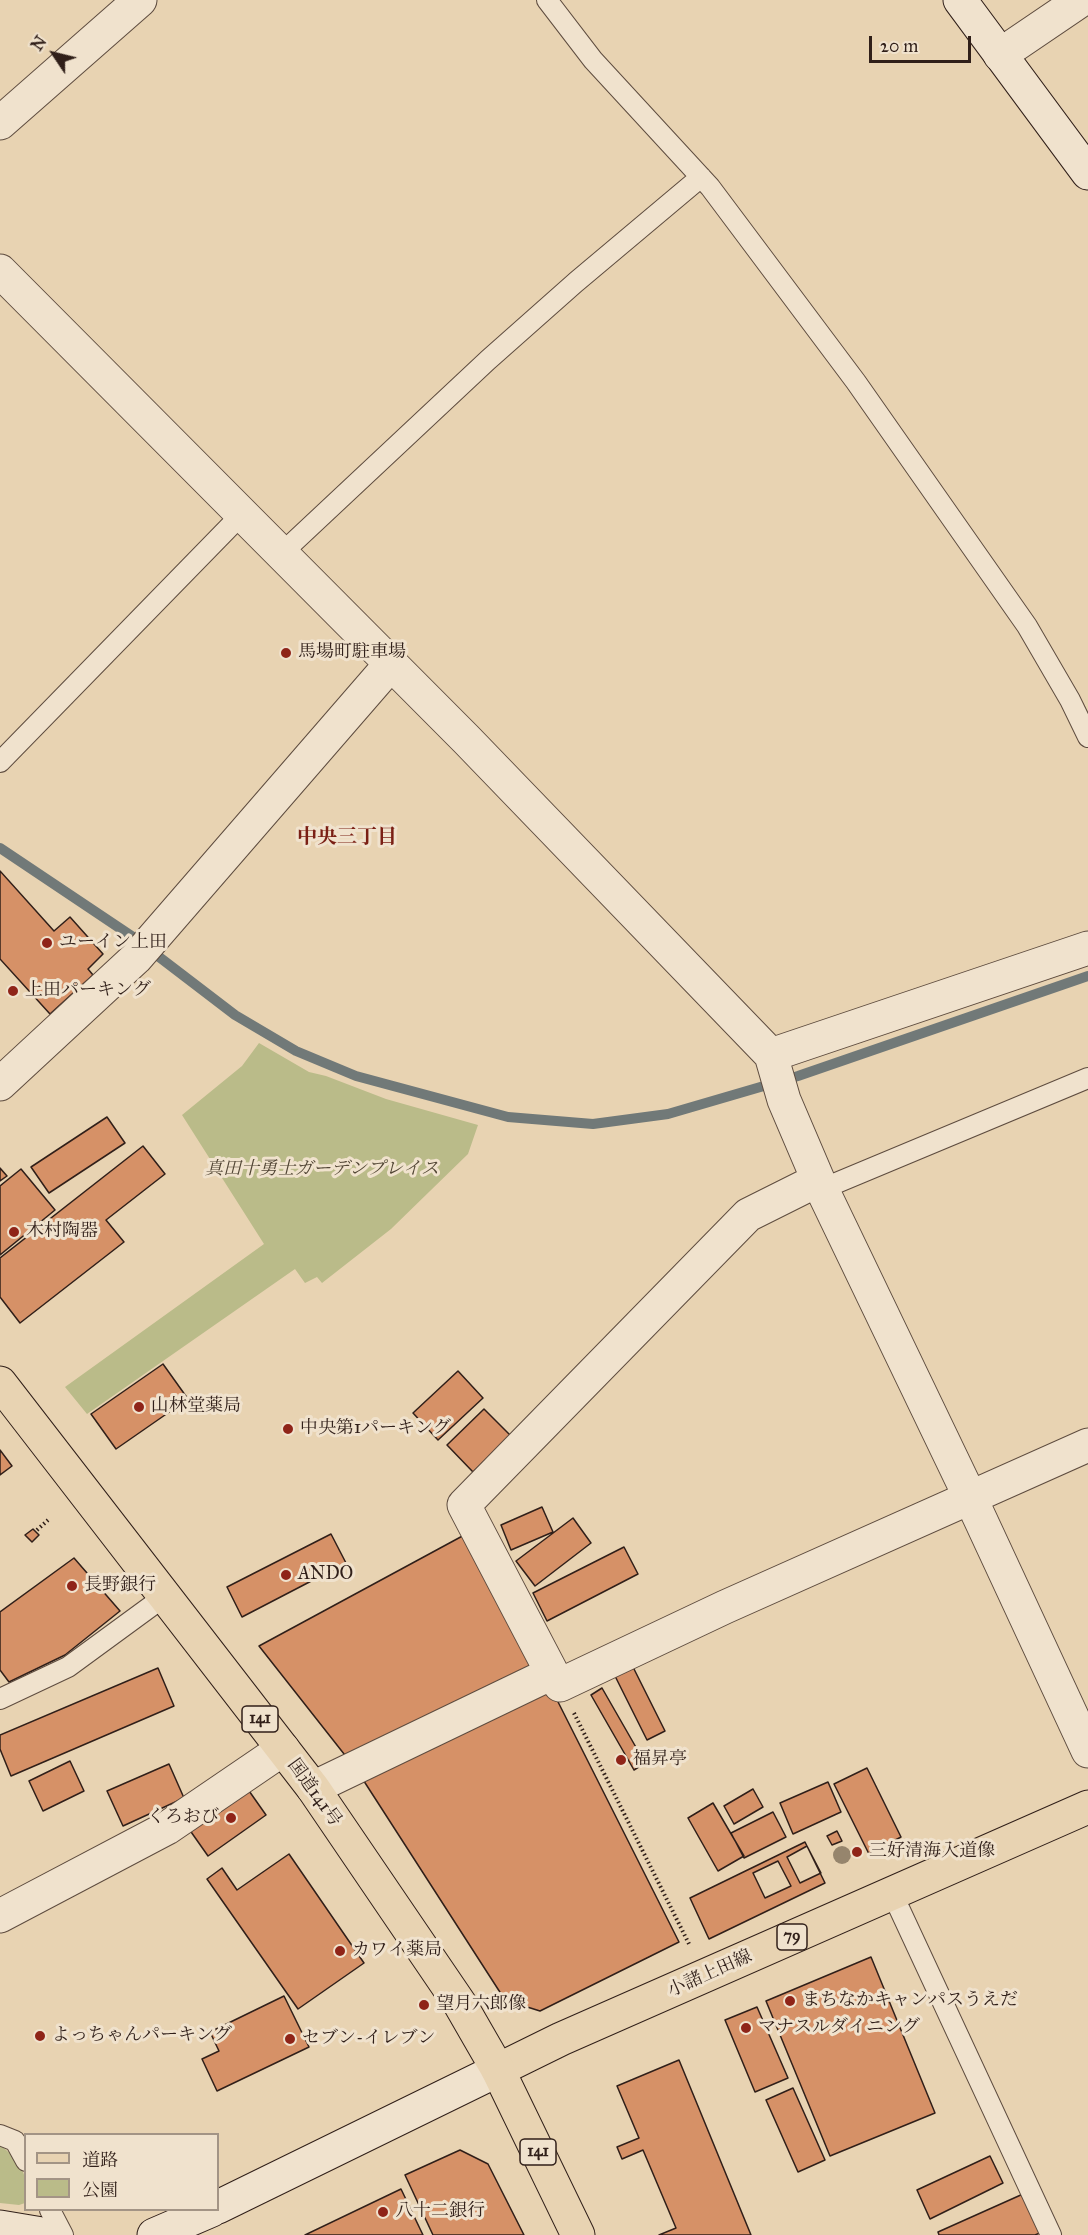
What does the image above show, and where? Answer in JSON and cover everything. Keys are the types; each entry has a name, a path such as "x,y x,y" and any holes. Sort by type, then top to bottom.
{"main road":[{"name":"国道141号","path":"0,1383 313,1788 460,2004 498,2070 578,2235"},
{"name":"小諸上田線","path":"498,2070 1088,1807"}],"street":[{"path":"0,123 140,0"},
{"path":"960,0 1088,173"},
{"path":"1000,55 1081,0"},
{"path":"0,271 466,739 772,1058 784,1100 820,1184 970,1497 1088,1751"},
{"path":"0,1084 136,958 390,664"},
{"path":"772,1058 1088,948"},
{"path":"556,1679 464,1505 748,1215 820,1184"},
{"path":"313,1788 1088,1445"},
{"path":"0,1916 167,1828 283,1749"},
{"path":"219,2211 498,2070"},
{"path":"154,2235 219,2211"},
{"path":"0,2227 48,2235"}],"lane":[{"path":"547,0 593,60 701,177 856,382 1027,626 1070,700 1088,737"},
{"path":"282,553 488,360 576,282 701,177"},
{"path":"0,762 242,514"},
{"path":"820,1184 1088,1078"},
{"path":"0,1699 68,1667 165,1596"},
{"path":"892,1893 1051,2235"},
{"path":"0,2135 15,2141 24,2157"},
{"path":"51,2211 63,2235"}],"path":[{"path":"37,1530 48,1520"},
{"path":"556,1679 705,1976"}],"green space":[{"name":"真田十勇士ガーデンプレイス","path":"259,1043 309,1072 326,1076 386,1099 478,1125 468,1154 391,1229 322,1283 317,1277 305,1283 295,1269 87,1414 65,1387 264,1244 182,1115 242,1066"},
{"path":"0,2145 19,2163 24,2175 24,2203 0,2203"}],"building":[{"name":"ユーイン上田","path":"0,871 54,931 70,917 103,954 88,969 93,975 50,1014 0,959"},
{"path":"107,1117 125,1143 49,1193 31,1167"},
{"path":"143,1146 165,1174 106,1220 124,1242 20,1323 0,1297 0,1258"},
{"path":"0,1168 7,1176 0,1181"},
{"name":"木村陶器","path":"21,1169 55,1210 0,1255 0,1186"},
{"name":"山林堂薬局","path":"163,1364 188,1399 116,1449 91,1414"},
{"path":"458,1371 483,1398 438,1440 413,1413"},
{"path":"484,1409 511,1436 473,1472 447,1445"},
{"path":"0,1450 12,1466 0,1475"},
{"path":"542,1507 553,1532 511,1550 501,1525"},
{"path":"573,1518 591,1543 535,1586 516,1561"},
{"path":"33,1529 39,1535 32,1542 25,1535"},
{"path":"468,1533 538,1664 348,1759 259,1646"},
{"name":"ANDO","path":"331,1534 346,1563 242,1617 227,1587"},
{"path":"624,1547 638,1574 547,1621 533,1593"},
{"path":"74,1558 120,1611 65,1655 9,1682 0,1670 0,1612"},
{"path":"631,1663 665,1731 647,1740 613,1672"},
{"path":"158,1668 174,1706 11,1776 0,1749 0,1735"},
{"path":"549,1684 679,1942 540,2011 505,2000 360,1775"},
{"path":"602,1688 645,1763 634,1770 591,1695"},
{"path":"70,1761 84,1791 43,1811 29,1781"},
{"path":"169,1764 184,1798 123,1826 107,1791"},
{"path":"867,1768 901,1837 869,1854 834,1784"},
{"path":"828,1782 841,1812 793,1834 780,1803"},
{"path":"247,1788 266,1815 208,1856 189,1829"},
{"path":"753,1789 763,1807 734,1824 724,1806"},
{"path":"713,1803 744,1856 718,1871 688,1818"},
{"path":"773,1812 786,1837 744,1858 731,1833"},
{"path":"837,1831 842,1841 832,1845 827,1836"},
{"path":"805,1842 825,1883 709,1939 690,1898"},
{"path":"807,1846 821,1873 800,1883 787,1857"},
{"path":"289,1854 364,1963 298,2009 207,1879 222,1868 237,1890"},
{"path":"778,1861 791,1886 765,1898 753,1873"},
{"path":"871,1957 935,2113 830,2156 766,2001"},
{"path":"284,1996 309,2047 217,2091 202,2059 219,2051 210,2032"},
{"path":"757,2007 788,2078 755,2092 725,2020"},
{"path":"679,2060 751,2235 659,2235 676,2228 643,2150 622,2159 617,2147 639,2138 617,2086"},
{"path":"793,2088 825,2160 798,2172 766,2100"},
{"path":"460,2150 488,2164 524,2235 433,2235 405,2175"},
{"path":"990,2156 1003,2183 930,2219 917,2190"},
{"name":"八十二銀行","path":"401,2189 423,2235 305,2235"},
{"path":"1023,2194 1040,2233 1035,2235 939,2235 938,2232"}],"waterway":[{"path":"0,848 133,937 235,1015 296,1051 356,1076 508,1117 593,1124 668,1114 798,1076 1088,976"}],"place":[{"name":"馬場町駐車場","path":"286,653"},
{"name":"ユーイン上田","path":"47,943"},
{"name":"上田パーキング","path":"13,991"},
{"name":"木村陶器","path":"14,1232"},
{"name":"山林堂薬局","path":"139,1407"},
{"name":"中央第1パーキング","path":"288,1429"},
{"name":"ANDO","path":"286,1575"},
{"name":"長野銀行","path":"72,1586"},
{"name":"福昇亭","path":"621,1760"},
{"name":"くろおび","path":"231,1818"},
{"name":"三好清海入道像","path":"857,1852"},
{"name":"カワイ薬局","path":"340,1951"},
{"name":"まちなかキャンパスうえだ","path":"790,2001"},
{"name":"望月六郎像","path":"424,2005"},
{"name":"マナスルダイニング","path":"746,2028"},
{"name":"よっちゃんパーキング","path":"40,2036"},
{"name":"セブン-イレブン","path":"290,2039"},
{"name":"八十二銀行","path":"383,2212"}],"district":[{"name":"中央三丁目","path":"347,838"}]}
